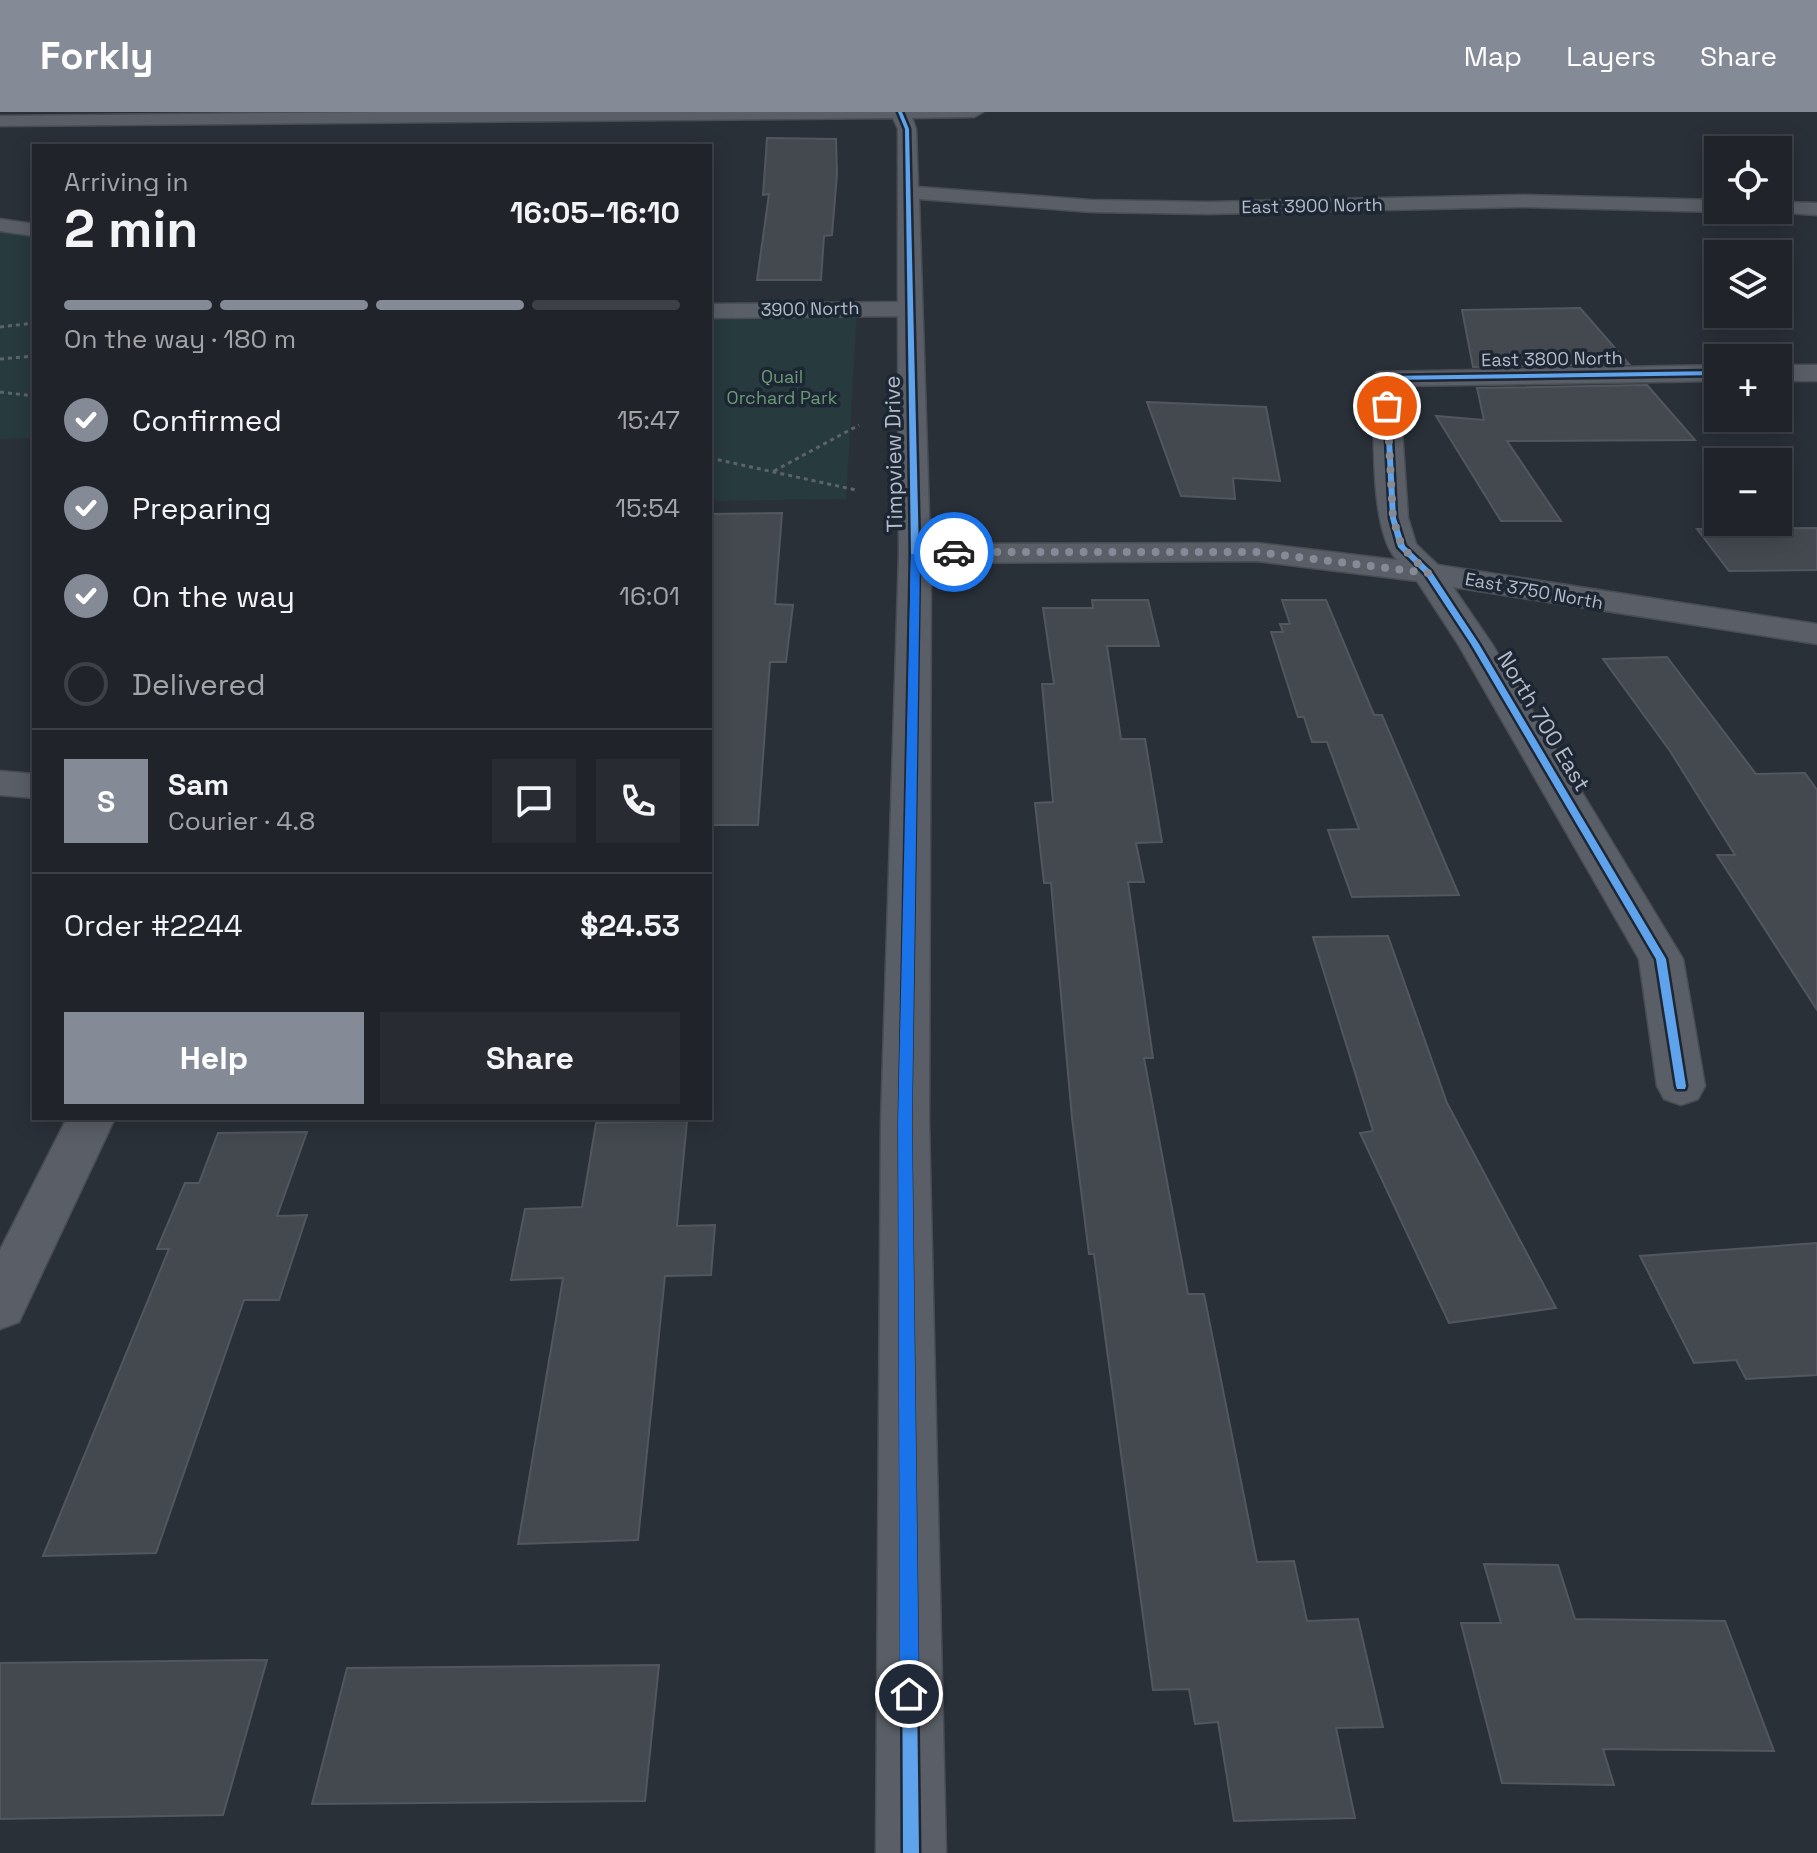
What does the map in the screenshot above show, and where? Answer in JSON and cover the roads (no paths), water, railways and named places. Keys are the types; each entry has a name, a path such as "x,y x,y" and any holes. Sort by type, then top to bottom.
{"street":[{"path":"0,121 166,116 974,112"},
{"name":"Timpview Drive","path":"900,113 907,129 915,554 905,1122 911,1853"},
{"name":"East 3900 North","path":"907,192 1091,206 1178,208 1522,201 1704,206"},
{"path":"1792,208 1817,209"},
{"path":"0,225 32,230"},
{"name":"3900 North","path":"712,311 910,309"},
{"name":"East 3800 North","path":"1386,378 1704,373"},
{"path":"1792,373 1817,373"},
{"name":"North 700 East","path":"1386,378 1393,518 1402,547 1428,573 1475,644 1661,959 1681,1086"},
{"name":"East 3750 North","path":"915,554 1002,551 1257,552 1428,573 1817,634"},
{"path":"0,783 32,786"},
{"path":"0,1305 90,1120"}],"park label":[{"name":"Quail Orchard Park","path":"782,387"}]}
